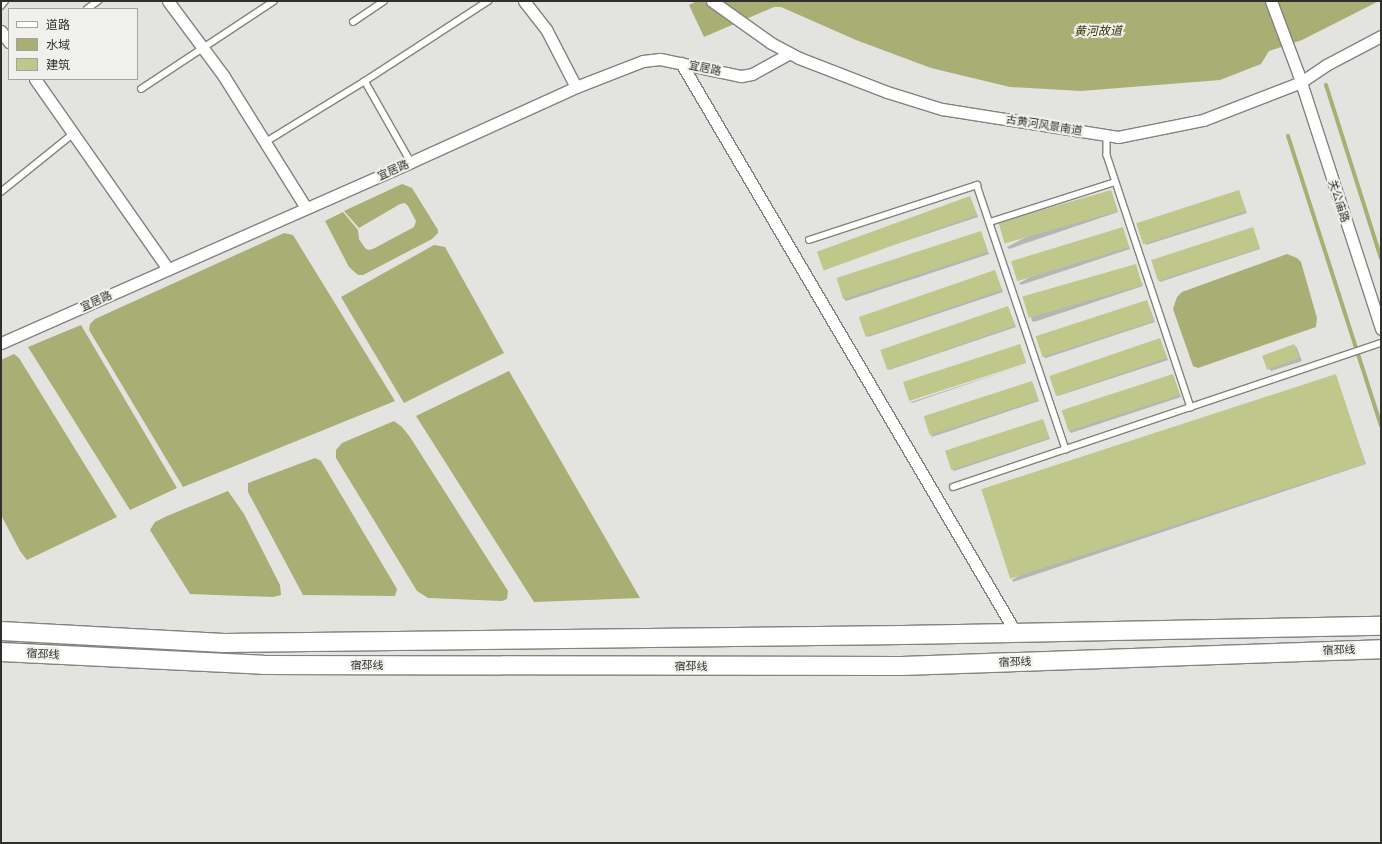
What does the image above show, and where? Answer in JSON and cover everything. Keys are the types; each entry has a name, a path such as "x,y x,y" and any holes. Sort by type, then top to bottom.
{"main road":[{"name":"宿邳线","path":"1,631 224,644 1016,633 1381,626"},
{"name":"宿邳线","path":"1,652 263,665 902,666 1381,649"}],"street":[{"path":"168,1 223,75 264,143 306,208"},
{"path":"524,1 546,29 576,87"},
{"name":"古黄河风景南道","path":"712,1 771,43 790,53 888,92 942,109 1118,137 1203,120 1299,78 1381,36"},
{"name":"关公庙路","path":"1271,1 1299,78 1381,329"},
{"path":"1,31 8,41"},
{"name":"宜居路","path":"1,343 411,162 576,87 643,61 660,59 741,76 752,74 790,53"},
{"path":"681,63 1016,633"},
{"path":"36,80 168,269"}],"lane":[{"path":"1,6 5,1"},
{"path":"88,8 98,1"},
{"path":"141,89 274,1"},
{"path":"353,22 384,1"},
{"path":"264,143 365,81 488,1"},
{"path":"365,81 411,162"},
{"path":"1,192 73,134"},
{"path":"1107,135 1107,155 1115,182 1191,407"},
{"path":"990,222 1115,182"},
{"path":"809,240 978,185 1066,449"},
{"path":"953,487 1381,343"}],"water":[{"name":"黄河故道","path":"697,1 1379,1 1302,40 1269,51 1261,64 1220,80 1081,91 1010,87 931,68 856,40 781,7 774,7 704,37 689,5"},
{"path":"402,184 412,188 438,230 438,233 432,239 363,275 358,275 349,267 325,221 343,212 358,230 359,239 365,248 368,250 373,249 414,227 416,221 408,206 405,203 400,204 359,228 344,211"},
{"path":"284,233 293,235 395,401 183,487 89,330 90,324 95,319"},
{"path":"434,245 445,247 504,353 404,403 341,297"},
{"path":"1287,254 1297,258 1301,262 1317,318 1316,327 1198,368 1193,366 1173,309 1177,297 1182,292"},
{"path":"81,325 177,488 130,510 28,347"},
{"path":"14,354 19,358 117,517 27,560 20,551 1,515 1,360"},
{"path":"509,371 640,598 534,602 416,416"},
{"path":"394,421 402,427 410,437 508,591 507,599 502,601 428,598 417,591 336,458 336,450 342,443"},
{"path":"315,458 321,461 397,589 395,596 303,595 248,492 248,483"},
{"path":"228,491 244,514 280,585 281,595 273,597 190,594 150,530 155,522 167,516"}],"building":[{"path":"1111,190 1117,211 1005,243 999,222"},
{"path":"1239,190 1246,211 1143,244 1136,223"},
{"path":"970,196 977,215 824,271 817,252"},
{"path":"1123,227 1129,247 1017,281 1011,261"},
{"path":"1253,227 1260,248 1158,281 1151,260"},
{"path":"981,231 988,252 843,299 836,278"},
{"path":"1136,264 1142,285 1029,318 1023,297"},
{"path":"995,270 1002,290 866,337 859,317"},
{"path":"1147,300 1154,321 1043,357 1036,336"},
{"path":"1008,306 1015,326 887,370 880,350"},
{"path":"1160,338 1167,358 1056,396 1049,376"},
{"path":"1020,344 1026,363 909,401 903,382"},
{"path":"1294,344 1299,358 1267,370 1262,356"},
{"path":"1173,374 1180,395 1069,431 1062,410"},
{"path":"1336,374 1365,463 1010,579 981,489"},
{"path":"1032,381 1038,400 930,435 924,416"},
{"path":"1043,419 1049,438 951,470 945,451"}],"waterway":[{"path":"1326,85 1381,258"},
{"path":"1288,136 1381,425"}]}
